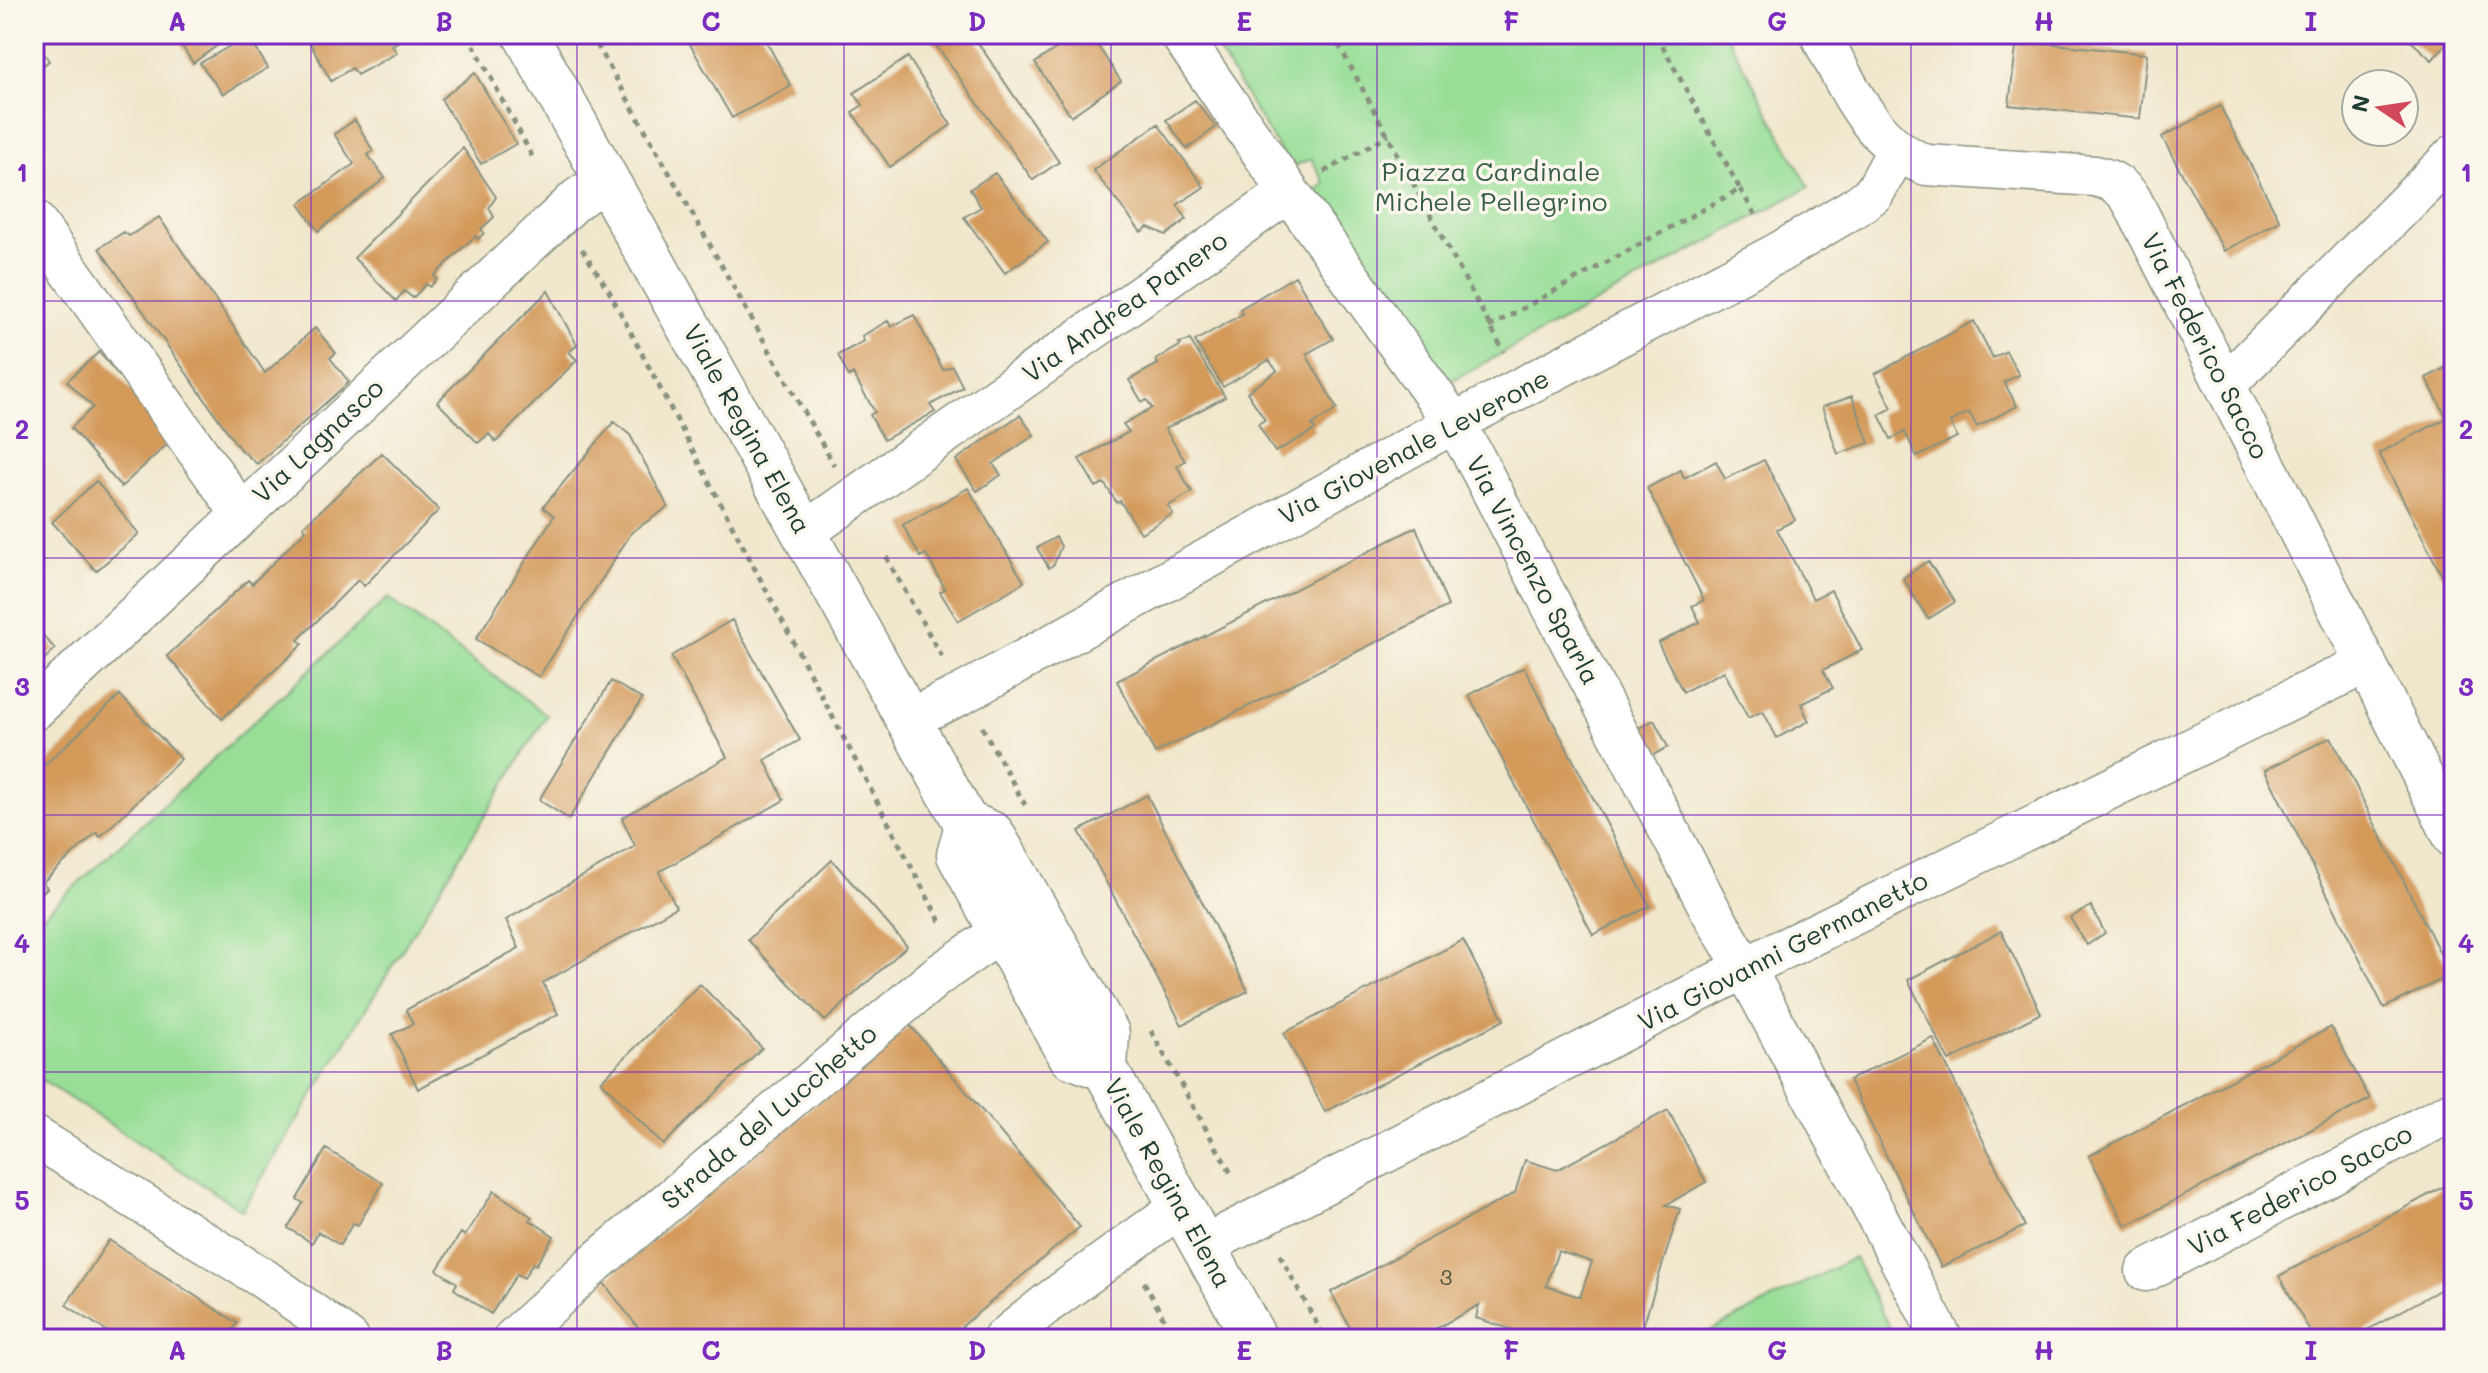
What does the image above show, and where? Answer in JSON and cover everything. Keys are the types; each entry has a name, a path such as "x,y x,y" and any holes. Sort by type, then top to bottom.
{"main road":[{"name":"Viale Regina Elena","path":"525,34 967,825 959,855 1020,923 1071,1056 1105,1069 1255,1339"}],"street":[{"path":"1180,34 1289,192"},
{"name":"Via Federico Sacco","path":"1820,34 1876,129 1897,151 1926,165 2095,176 2109,179 2122,187 2131,199 2454,838"},
{"name":"Via Giovenale Leverone","path":"909,719 962,694 1454,423 1778,253 1874,193 1897,151"},
{"path":"2225,385 2454,155"},
{"name":"Via Lagnasco","path":"34,710 577,199 607,179"},
{"name":"Via Vincenzo Sparla","path":"1289,192 1454,423 1472,453 1711,911 1745,968 1942,1339"},
{"name":"Via Andrea Panero","path":"805,532 1289,192"},
{"path":"34,220 241,513"},
{"name":"Via Giovanni Germanetto","path":"1203,1246 1745,968 2366,663"},
{"name":"Strada del Lucchetto","path":"513,1339 595,1263 959,960 1020,923"},
{"name":"Via Federico Sacco","path":"2146,1271 2454,1110"},
{"path":"34,1136 264,1279 349,1339"},
{"path":"1003,1339 1180,1207"}],"path":[{"path":"468,34 533,158"},
{"path":"591,34 835,468"},
{"path":"1333,34 1524,387"},
{"path":"1489,327 1740,189 1656,34"},
{"path":"1289,192 1389,135"},
{"path":"579,245 621,315 959,960"},
{"path":"886,557 946,665"},
{"path":"1280,1255 1325,1339"},
{"path":"1143,1281 1175,1339"}],"green space":[{"name":"Piazza Cardinale Michele Pellegrino","path":"1208,34 1726,34 1809,187 1444,385 1308,195 1325,184 1312,159 1290,167"},
{"path":"388,598 547,715 242,1210 34,1075 34,924"},
{"path":"1853,1258 1895,1339 1695,1339"}],"building":[{"path":"196,34 233,34 193,63 181,45"},
{"path":"305,34 412,34 392,45 397,53 357,75 352,68 331,81"},
{"path":"701,34 762,34 791,86 732,118 688,41"},
{"path":"928,34 972,34 1059,162 1033,180"},
{"path":"1077,34 1090,34 1121,81 1071,116 1035,63"},
{"path":"2403,34 2454,34 2454,35 2432,60"},
{"path":"248,36 268,68 223,94 200,63"},
{"path":"34,38 49,61 34,72"},
{"path":"2017,40 2147,54 2140,119 2009,105"},
{"path":"908,57 951,125 890,167 852,112 863,105 854,93"},
{"path":"475,73 516,144 481,164 441,99"},
{"path":"1195,100 1216,127 1187,149 1166,120"},
{"path":"2220,106 2280,221 2224,251 2162,137"},
{"path":"355,120 373,151 368,155 385,178 318,231 299,204 354,164 334,134"},
{"path":"1158,124 1204,187 1177,205 1187,219 1166,235 1148,227 1141,232 1093,170"},
{"path":"463,148 496,197 489,208 494,217 481,229 484,233 478,239 475,236 434,276 437,279 430,287 426,284 413,298 404,291 396,301 354,258"},
{"path":"995,173 1048,242 1005,273 964,217 981,207 970,189"},
{"path":"159,217 265,373 315,328 336,353 330,358 349,382 257,464 239,448 99,248 124,232 129,236"},
{"path":"1295,276 1333,339 1306,354 1337,409 1312,425 1315,430 1275,452 1258,424 1265,420 1247,392 1277,371 1269,360 1223,387 1195,341 1242,314 1240,309"},
{"path":"548,291 577,345 569,352 577,360 496,442 489,434 478,443 437,402"},
{"path":"914,315 943,370 952,366 963,387 930,405 935,412 884,440 870,415 875,412 853,374 849,377 838,355 864,341 862,336 888,321 891,327"},
{"path":"1974,321 1993,358 2006,351 2019,375 2004,382 2017,406 1977,427 1969,412 1950,422 1957,437 1917,457 1905,432 1891,439 1879,415 1892,408 1875,374"},
{"path":"1190,340 1225,397 1165,429 1185,461 1177,466 1192,492 1168,506 1173,514 1141,533 1104,483 1096,487 1079,459 1129,432 1123,424 1152,408 1147,400 1142,402 1129,380 1158,364 1156,360 1181,345 1179,343"},
{"path":"99,352 173,439 121,487 71,428 93,407 67,381"},
{"path":"2454,363 2454,599 2379,453 2447,418 2426,378"},
{"path":"1852,396 1869,443 1838,454 1822,407"},
{"path":"1020,415 1034,435 993,464 1001,475 977,491 956,460"},
{"path":"614,422 630,435 668,507 632,532 539,677 476,639 554,516 543,507"},
{"path":"382,453 439,510 364,586 358,580 298,640 303,644 222,719 167,656 248,580 252,584 306,530 303,527"},
{"path":"1764,460 1795,520 1777,529 1813,599 1831,590 1862,650 1823,670 1833,688 1801,704 1809,721 1777,738 1763,711 1748,718 1724,671 1683,692 1658,643 1700,622 1692,606 1704,600 1647,488 1681,470 1684,478 1716,461 1725,479"},
{"path":"96,481 139,534 96,571 52,522"},
{"path":"968,488 1024,582 958,621 940,592 945,589 926,554 920,557 903,525"},
{"path":"1416,527 1448,606 1155,753 1117,681"},
{"path":"1056,537 1061,546 1054,564 1049,568 1037,548"},
{"path":"1928,561 1955,602 1928,619 1903,578"},
{"path":"732,620 800,740 765,760 784,800 659,872 676,907 543,983 558,1014 418,1089 392,1034 413,1024 406,1010 519,948 506,920 635,846 622,818 727,757 671,656"},
{"path":"34,625 55,649 34,669"},
{"path":"1524,667 1650,906 1593,935 1469,695"},
{"path":"611,681 642,699 569,819 539,800"},
{"path":"120,695 181,759 100,837 97,832 43,882 47,888 34,900 34,783 42,775 38,771"},
{"path":"1654,720 1668,747 1650,757 1635,730"},
{"path":"2331,737 2451,975 2384,1008 2265,770"},
{"path":"1147,795 1248,991 1182,1025 1079,831"},
{"path":"832,860 907,946 825,1021 748,940"},
{"path":"2091,906 2105,933 2087,945 2070,918"},
{"path":"2001,931 2041,1013 1949,1061 1908,980"},
{"path":"1463,940 1504,1020 1325,1112 1284,1033"},
{"path":"700,984 762,1048 663,1145 601,1081"},
{"path":"910,1025 1080,1227 947,1339 647,1339 603,1282"},
{"path":"2331,1027 2370,1099 2126,1226 2089,1156"},
{"path":"1933,1038 2025,1226 1941,1267 1849,1080"},
{"path":"1668,1110 1706,1182 1666,1205 1680,1209 1639,1339 1542,1339 1476,1318 1479,1305 1417,1339 1356,1339 1331,1292 1515,1193 1525,1160 1557,1170","holes":["1558,1251 1592,1262 1580,1297 1546,1286"]},
{"path":"326,1149 383,1183 358,1225 353,1223 340,1245 318,1232 312,1243 288,1228 303,1203 297,1199"},
{"path":"2454,1181 2454,1282 2351,1339 2314,1339 2279,1276"},
{"path":"494,1191 554,1236 524,1278 517,1274 491,1314 454,1289 457,1283 437,1270 461,1233 465,1236"},
{"path":"109,1240 237,1323 227,1339 119,1339 66,1305"}]}
